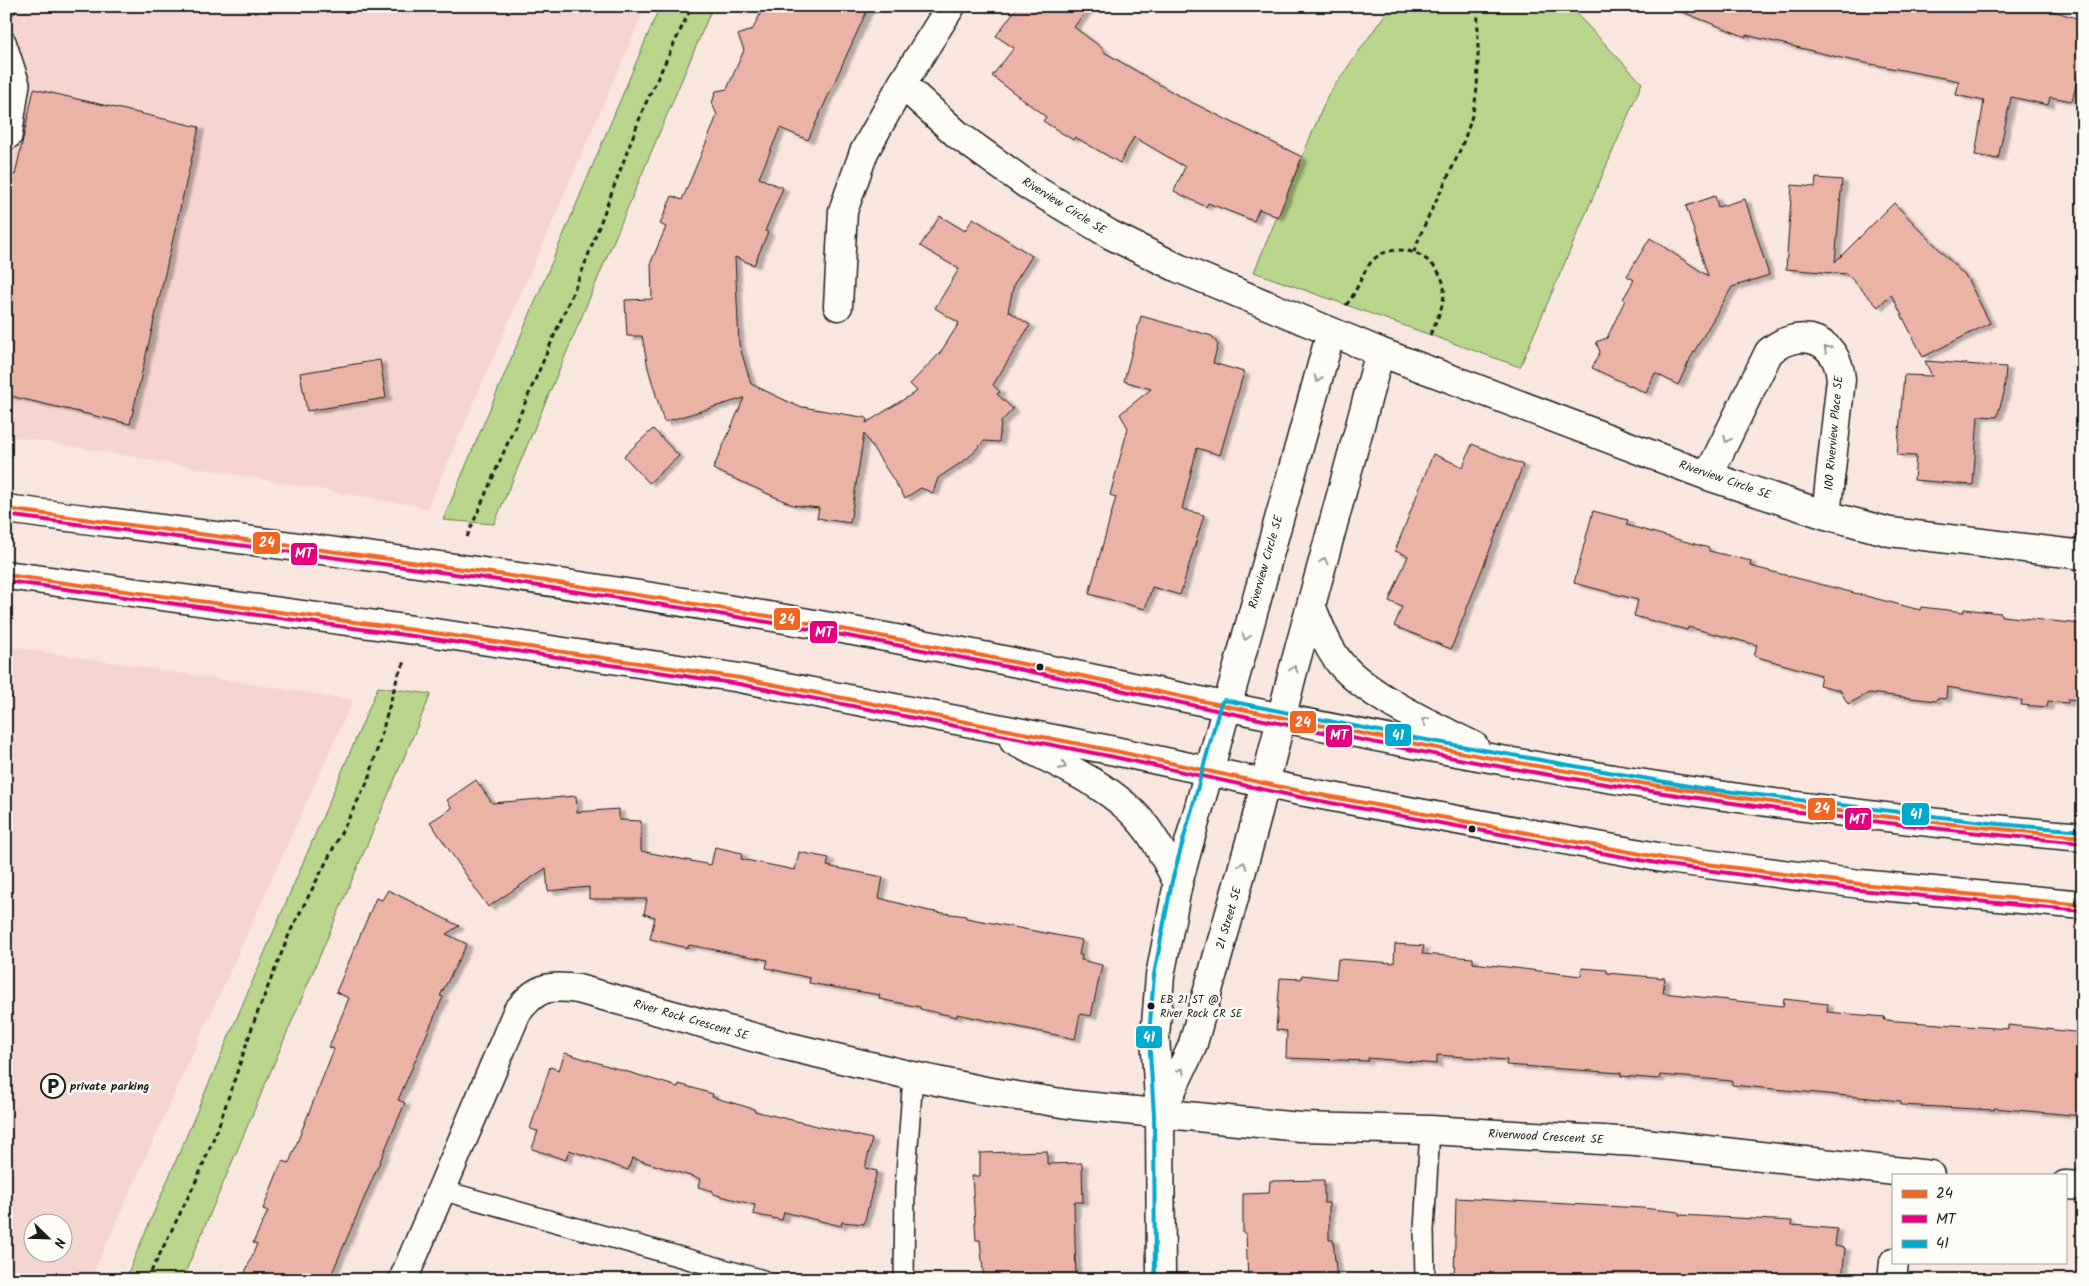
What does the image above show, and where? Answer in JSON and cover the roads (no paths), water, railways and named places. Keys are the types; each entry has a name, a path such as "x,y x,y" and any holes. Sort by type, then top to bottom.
{"street":[{"path":"838,306 843,211 864,152 902,84 951,6"},
{"name":"Riverview Circle SE","path":"902,84 958,135 1029,186 1110,235 1178,268 1380,352 1708,476 1826,515 1890,532 2083,556"},
{"name":"Riverview Circle SE","path":"1226,705 1331,332"},
{"name":"100 Riverview Place SE","path":"1708,476 1769,352 1779,343 1791,339 1804,337 1816,340 1827,347 1834,356 1840,367 1841,379 1826,515"},
{"path":"1282,716 1380,352"},
{"path":"6,509 454,567 793,620 1500,760 1700,794 1998,830 2083,837"},
{"path":"6,575 740,678 1433,817 1668,859 1860,884 2083,905"},
{"path":"1312,608 1327,642 1340,663 1366,686 1418,718 1500,760"},
{"name":"21 Street SE","path":"1161,1280 1160,1115 1155,1036 1159,984 1178,883 1210,771 1226,705"},
{"name":"21 Street SE","path":"1160,1115 1192,1048 1266,783 1282,716"},
{"path":"988,727 1088,780 1122,803 1152,835 1178,883"},
{"name":"River Rock Crescent SE","path":"403,1280 517,1012 526,1000 540,989 559,986 578,989 782,1046 985,1091 1160,1115"},
{"name":"Riverwood Crescent SE","path":"1160,1115 1300,1127 1430,1130 1636,1142 1902,1174"},
{"path":"2066,1185 2083,1186"},
{"path":"1892,1280 1894,1264"}],"lane":[{"path":"6,41 20,84 12,136 6,141"},
{"path":"904,1280 905,1188 913,1076"},
{"path":"1425,1280 1424,1230 1430,1130"},
{"path":"441,1190 763,1280"}],"place":[{"name":"EB 21 ST @ River Rock CR SE","path":"1151,1006"},
{"name":"private parking","path":"53,1086"}]}
